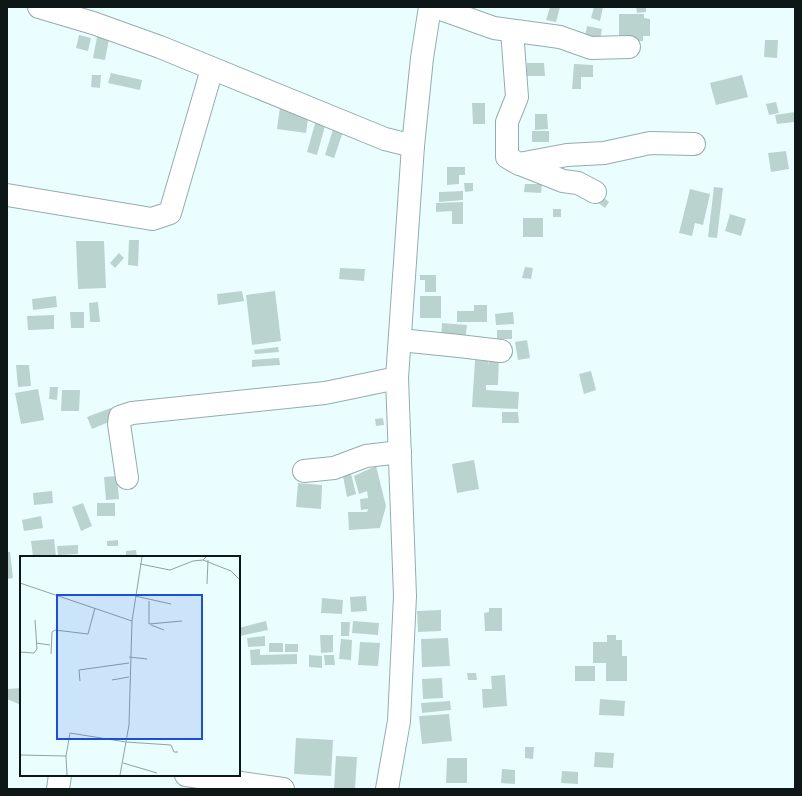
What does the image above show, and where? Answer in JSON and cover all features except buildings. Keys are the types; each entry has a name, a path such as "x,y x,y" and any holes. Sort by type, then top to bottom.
{"street":[{"path":"39,7 93,23 160,47 385,139 413,146"},
{"path":"386,789 399,721 404,639 405,596 397,378 413,146 422,58 430,7"},
{"path":"435,7 494,28 560,37 591,48 630,47"},
{"path":"512,30 517,97 507,122 507,157 519,164 563,181 578,183 595,192"},
{"path":"7,195 152,219 170,213 212,68"},
{"path":"519,164 567,155 604,154 650,143 694,144"},
{"path":"400,340 500,352"},
{"path":"127,478 119,424 120,417 132,414 325,393 397,378"},
{"path":"304,471 334,468 366,456 400,452"},
{"path":"58,789 60,776"},
{"path":"193,776 283,789"}]}
